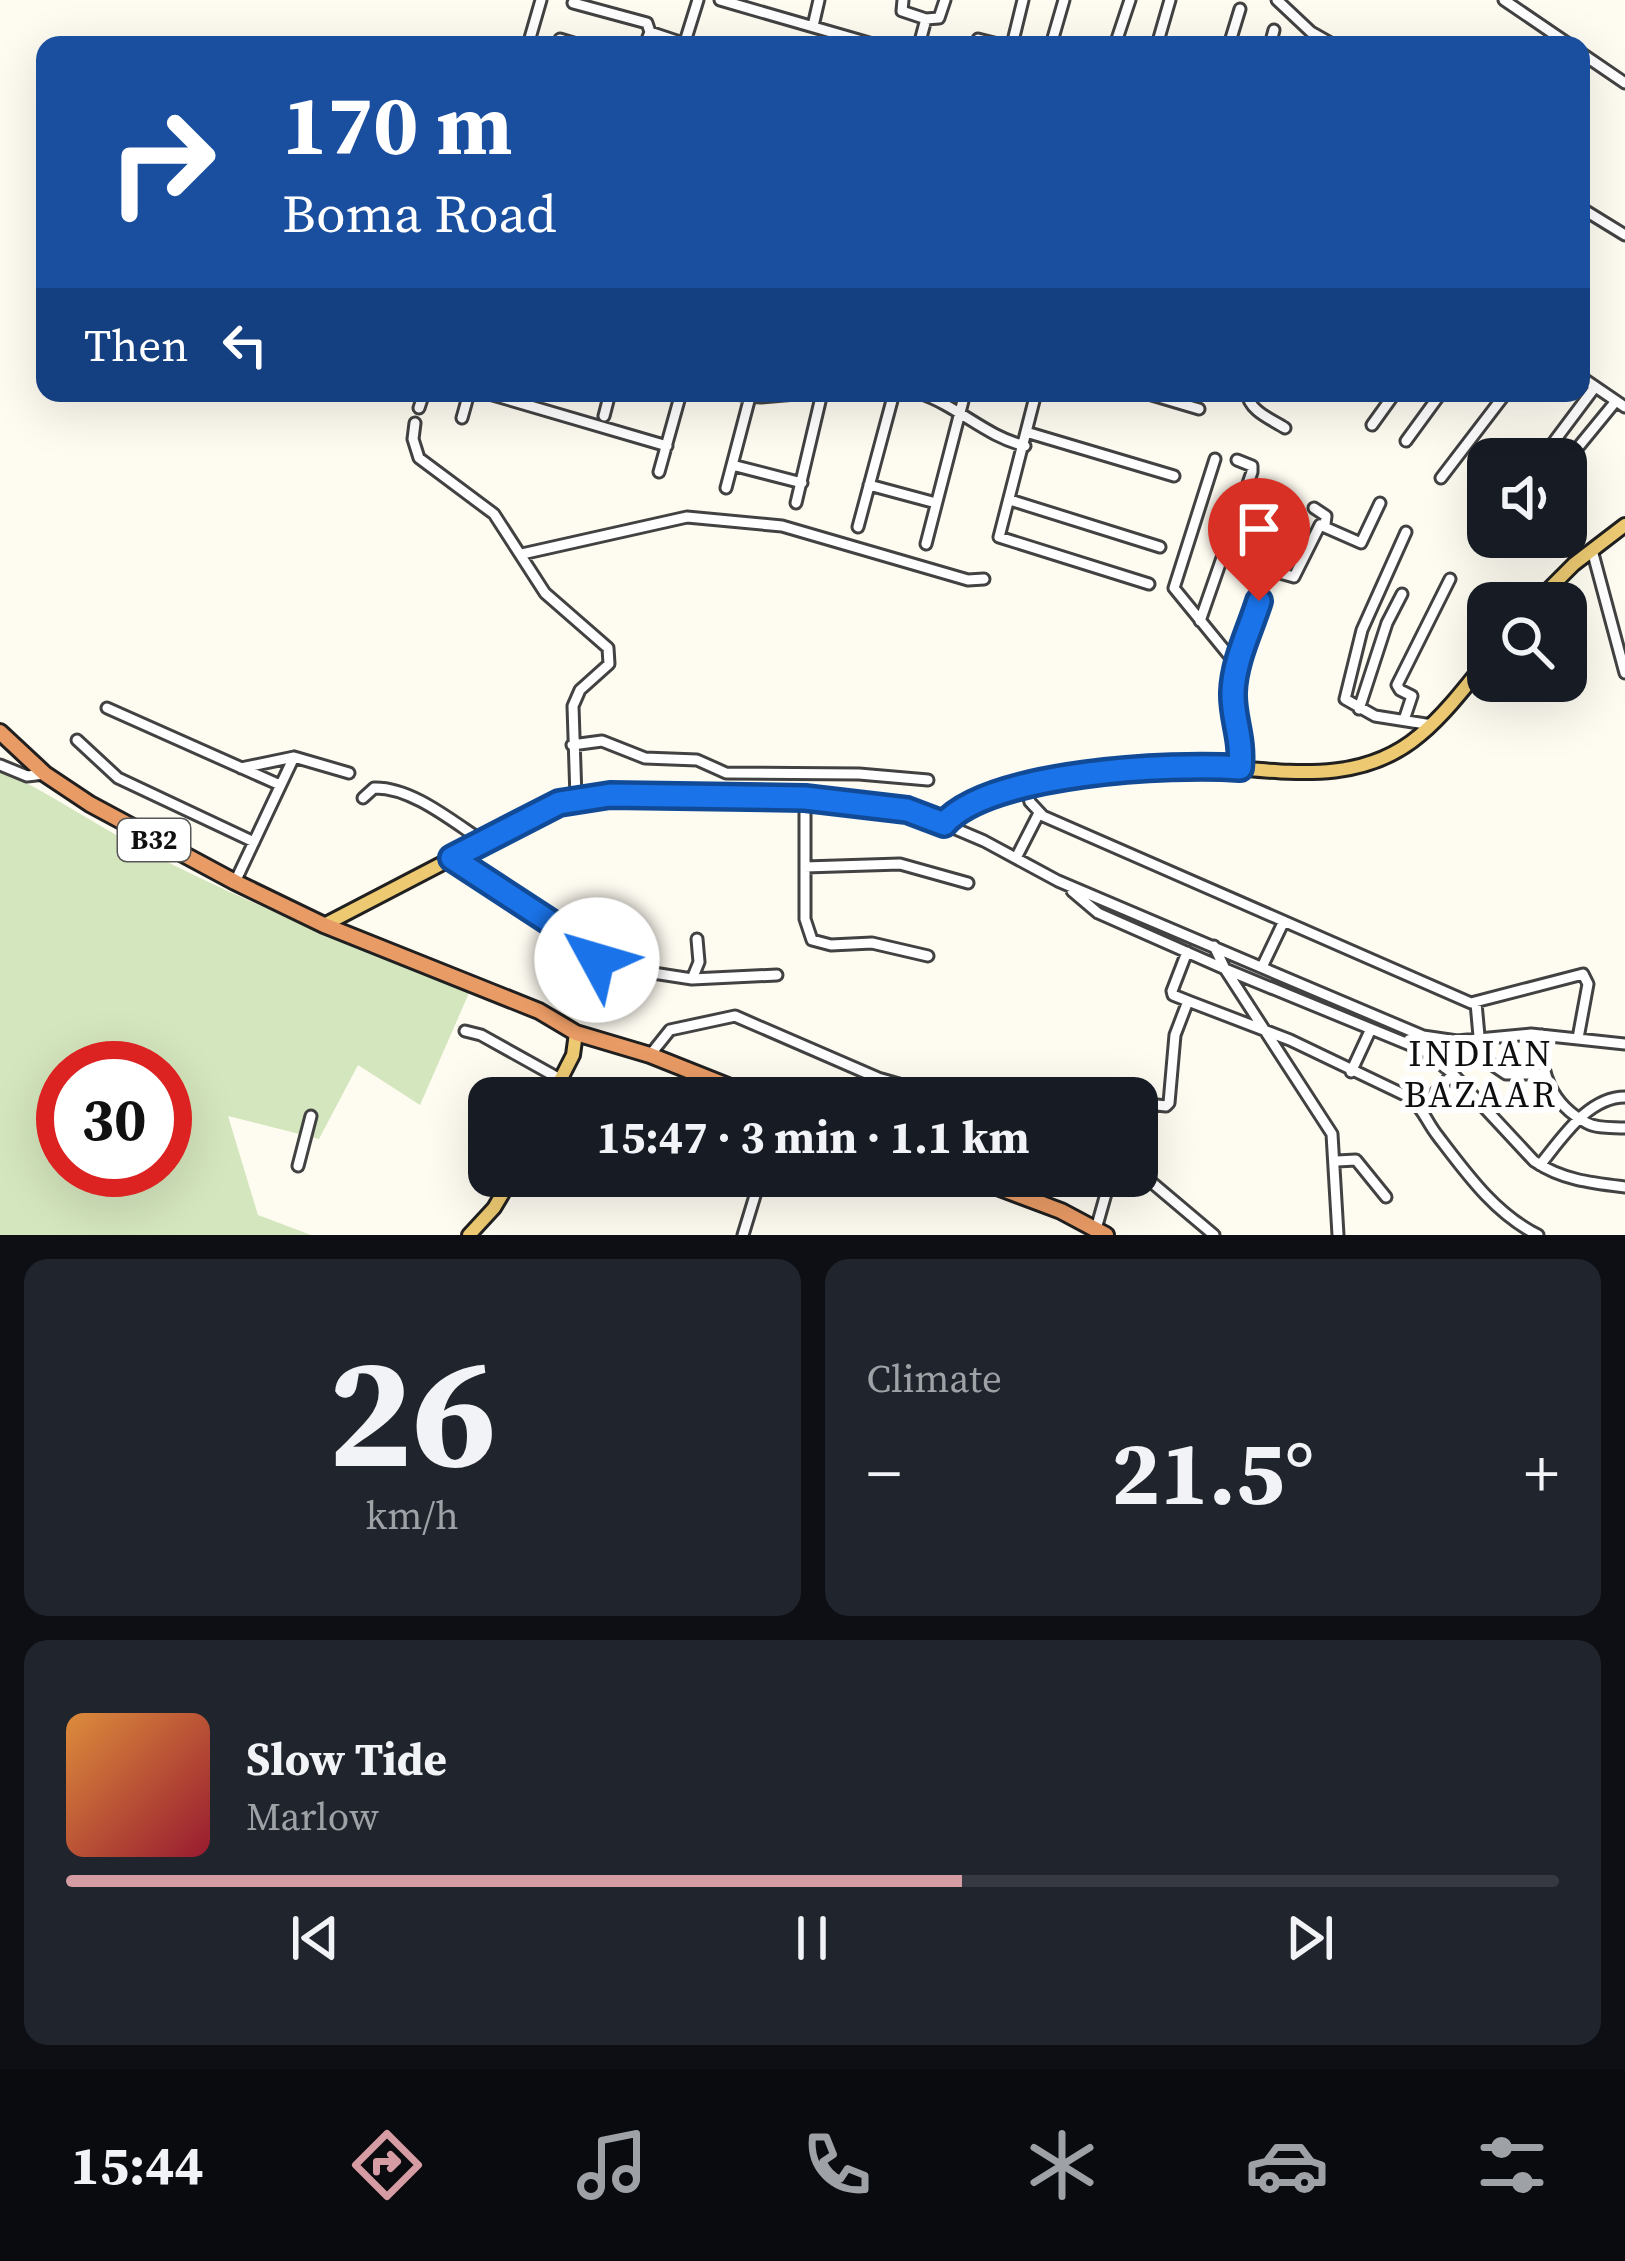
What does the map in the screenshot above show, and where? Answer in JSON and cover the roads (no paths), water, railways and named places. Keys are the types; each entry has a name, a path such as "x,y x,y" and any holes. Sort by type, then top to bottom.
{"highway":[{"name":"B32","path":"0,732 45,774 122,823 235,882 324,925 539,1010 576,1033 705,1077"},
{"path":"1024,1197 1101,1232"}],"main road":[{"path":"1558,582 1625,525"},
{"path":"324,925 576,798 654,793 805,798 907,810 944,824 969,802 1141,766 1311,773 1358,769 1389,756 1432,724 1467,683"},
{"path":"561,1077 576,1033"},
{"path":"469,1235 501,1197"}],"street":[{"path":"531,36 542,0"},
{"path":"688,36 698,0"},
{"path":"720,0 846,36"},
{"path":"813,26 819,0"},
{"path":"903,0 902,11 926,19 939,18 945,0"},
{"path":"1014,36 1023,0"},
{"path":"1054,36 1064,0"},
{"path":"1118,36 1130,0"},
{"path":"1160,36 1170,0"},
{"path":"1277,0 1318,36"},
{"path":"1504,0 1557,36"},
{"path":"573,3 645,22 650,32 662,36"},
{"path":"1232,36 1240,9"},
{"path":"921,36 926,19"},
{"path":"1272,36 1274,30"},
{"path":"648,36 650,32"},
{"path":"1590,59 1625,83"},
{"path":"1590,214 1625,235"},
{"path":"1587,440 1621,404 1590,383"},
{"path":"1590,394 1595,387"},
{"path":"419,408 421,402"},
{"path":"462,418 466,402"},
{"path":"518,402 667,446"},
{"path":"604,416 608,402"},
{"path":"659,472 679,402"},
{"path":"726,488 748,402"},
{"path":"796,503 820,402"},
{"path":"858,527 891,402"},
{"path":"939,402 995,437 1025,446"},
{"path":"926,544 963,402"},
{"path":"1034,402 999,537 1149,584"},
{"path":"1175,402 1199,409"},
{"path":"1249,402 1285,428"},
{"path":"1372,425 1389,402"},
{"path":"1406,441 1434,402"},
{"path":"1441,478 1499,402"},
{"path":"1557,438 1584,402"},
{"path":"415,423 413,439 419,458 494,514 544,593 608,648 609,664 575,698 576,798"},
{"path":"1026,432 1174,476"},
{"path":"1216,458 1174,588 1236,664"},
{"path":"1200,621 1252,472 1252,466 1238,460"},
{"path":"733,465 802,483"},
{"path":"869,485 936,503"},
{"path":"1010,500 1160,547"},
{"path":"1325,524 1361,543 1380,503"},
{"path":"1314,508 1326,516 1325,524"},
{"path":"522,554 686,517 782,526 968,580 984,580"},
{"path":"1240,768 1241,741 1233,696 1236,664 1269,566 1294,577 1318,527 1325,524"},
{"path":"1406,532 1362,630 1345,699 1376,716 1432,724"},
{"path":"1592,550 1625,673"},
{"path":"1404,720 1412,696 1397,685 1450,579"},
{"path":"1359,709 1387,623 1402,594"},
{"path":"107,708 280,785"},
{"path":"77,740 118,778 254,842"},
{"path":"572,745 602,741 645,758 697,760 726,773 859,774 928,780"},
{"path":"237,769 294,758 349,773"},
{"path":"235,882 294,758"},
{"path":"0,765 27,776 45,774"},
{"path":"1026,787 1039,813 1476,1003 1583,974 1588,983 1578,1038"},
{"path":"362,798 374,788 385,788 413,799 484,842"},
{"path":"805,798 805,919 812,940 831,945 872,943 928,956"},
{"path":"1016,858 1039,813"},
{"path":"944,824 1058,881 1430,1038 1457,1041 1542,1035 1625,1044"},
{"path":"452,858 550,922 597,960 652,975 692,979 777,975"},
{"path":"805,867 900,864 968,883"},
{"path":"1058,881 1098,913 1425,1051 1540,1165 1565,1178 1625,1187"},
{"path":"1262,967 1283,923"},
{"path":"1169,944 1176,929"},
{"path":"692,979 699,962 697,940"},
{"path":"1214,946 1332,1134 1338,1235"},
{"path":"1187,952 1172,993 1289,1040 1409,1097 1422,1107 1433,1130 1494,1205 1538,1235"},
{"path":"1158,1105 1169,1103 1174,1035 1188,1001"},
{"path":"1476,1003 1479,1036"},
{"path":"650,1055 666,1032 735,1016 876,1077"},
{"path":"465,1030 558,1077"},
{"path":"1351,1072 1370,1031"},
{"path":"1542,1035 1543,1074 1557,1096 1594,1126 1625,1128"},
{"path":"1425,1051 1430,1038"},
{"path":"1457,1041 1506,1074 1543,1074"},
{"path":"1422,1107 1453,1074"},
{"path":"1540,1165 1604,1099 1625,1097"},
{"path":"298,1166 311,1116"},
{"path":"1337,1161 1356,1160 1386,1197"},
{"path":"1158,1189 1209,1234"},
{"path":"743,1235 755,1197"},
{"path":"1101,1232 1102,1197"}],"district":[{"name":"INDIAN BAZAAR","path":"1481,1074"}]}
